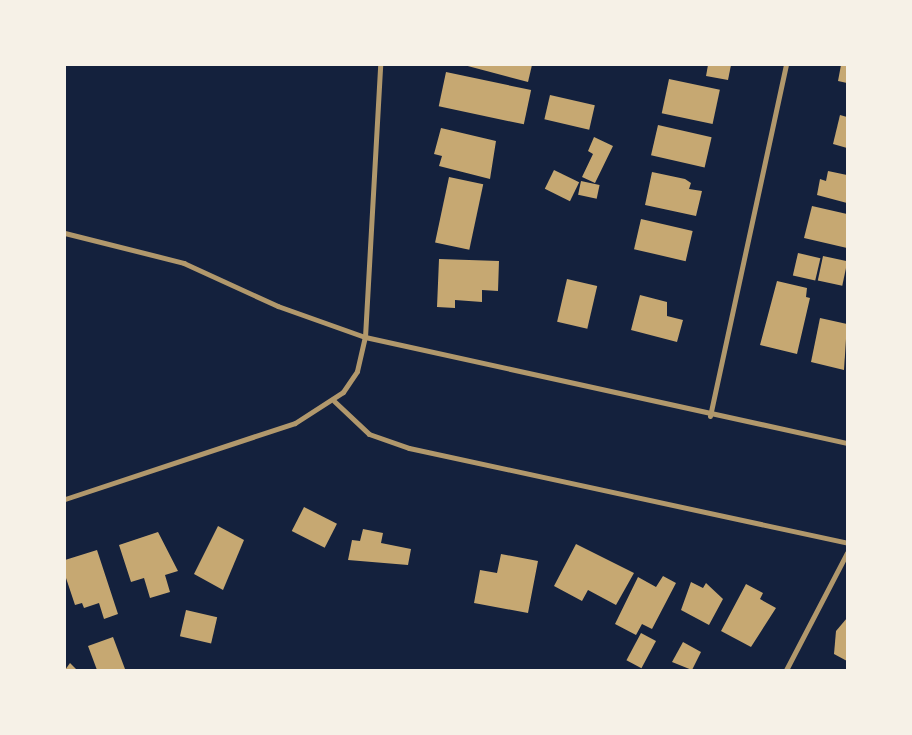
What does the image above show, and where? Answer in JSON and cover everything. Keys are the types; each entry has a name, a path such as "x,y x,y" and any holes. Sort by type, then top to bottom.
{"street":[{"path":"65,499 295,423 334,401 357,371 365,337 380,65"},
{"path":"710,416 786,65"},
{"path":"65,233 184,263 278,306 365,337 710,416 847,442"},
{"path":"334,401 361,428 399,445 847,544"},
{"path":"786,670 847,553"}],"building":[{"path":"464,65 532,65 528,82"},
{"path":"708,65 731,65 728,80 706,76"},
{"path":"841,65 847,65 847,83 838,81"},
{"path":"446,72 531,90 524,124 439,106"},
{"path":"669,79 720,90 713,124 662,113"},
{"path":"550,95 595,105 589,130 544,119"},
{"path":"840,115 847,117 847,148 833,144"},
{"path":"658,125 712,137 705,168 651,155"},
{"path":"441,128 496,141 490,179 439,166 442,156 434,154"},
{"path":"594,137 613,146 595,183 582,177 593,154 588,151"},
{"path":"554,170 579,182 570,201 545,189"},
{"path":"828,171 847,175 847,203 817,195 820,179 826,181"},
{"path":"652,172 685,179 691,183 689,189 702,191 696,216 645,205"},
{"path":"449,177 483,184 469,250 435,243"},
{"path":"581,181 600,185 597,199 578,195"},
{"path":"812,206 847,214 847,248 804,238"},
{"path":"641,219 693,231 686,261 634,249"},
{"path":"798,253 820,258 815,281 793,275"},
{"path":"823,256 847,261 842,286 818,280"},
{"path":"439,259 499,261 498,291 482,290 482,302 455,300 455,308 437,307"},
{"path":"567,279 597,286 587,329 557,322"},
{"path":"777,281 807,288 806,297 810,298 797,354 760,345"},
{"path":"640,295 667,302 667,316 683,320 677,342 631,330"},
{"path":"820,318 847,324 844,370 811,362"},
{"path":"304,507 337,524 325,548 292,531"},
{"path":"218,526 244,540 223,590 194,574"},
{"path":"363,529 383,533 381,543 411,549 408,565 348,560 352,540 360,541"},
{"path":"158,532 178,571 165,575 170,592 150,598 144,578 131,582 119,545"},
{"path":"576,544 634,573 616,605 588,590 582,601 554,586"},
{"path":"97,550 118,614 104,619 99,603 84,608 82,603 75,605 65,575 65,560"},
{"path":"501,554 538,561 528,613 474,603 480,570 497,573"},
{"path":"663,576 676,583 652,629 642,624 636,635 615,624 638,577 656,587"},
{"path":"691,582 703,588 706,583 723,599 709,625 681,610"},
{"path":"746,584 763,593 760,599 776,608 751,647 721,631"},
{"path":"186,610 217,617 211,644 180,636"},
{"path":"847,618 847,661 834,654 836,631"},
{"path":"641,633 656,641 641,668 626,660"},
{"path":"113,637 125,669 97,670 88,646"},
{"path":"683,642 701,652 692,670 672,662"},
{"path":"70,663 77,670 65,670"}]}
